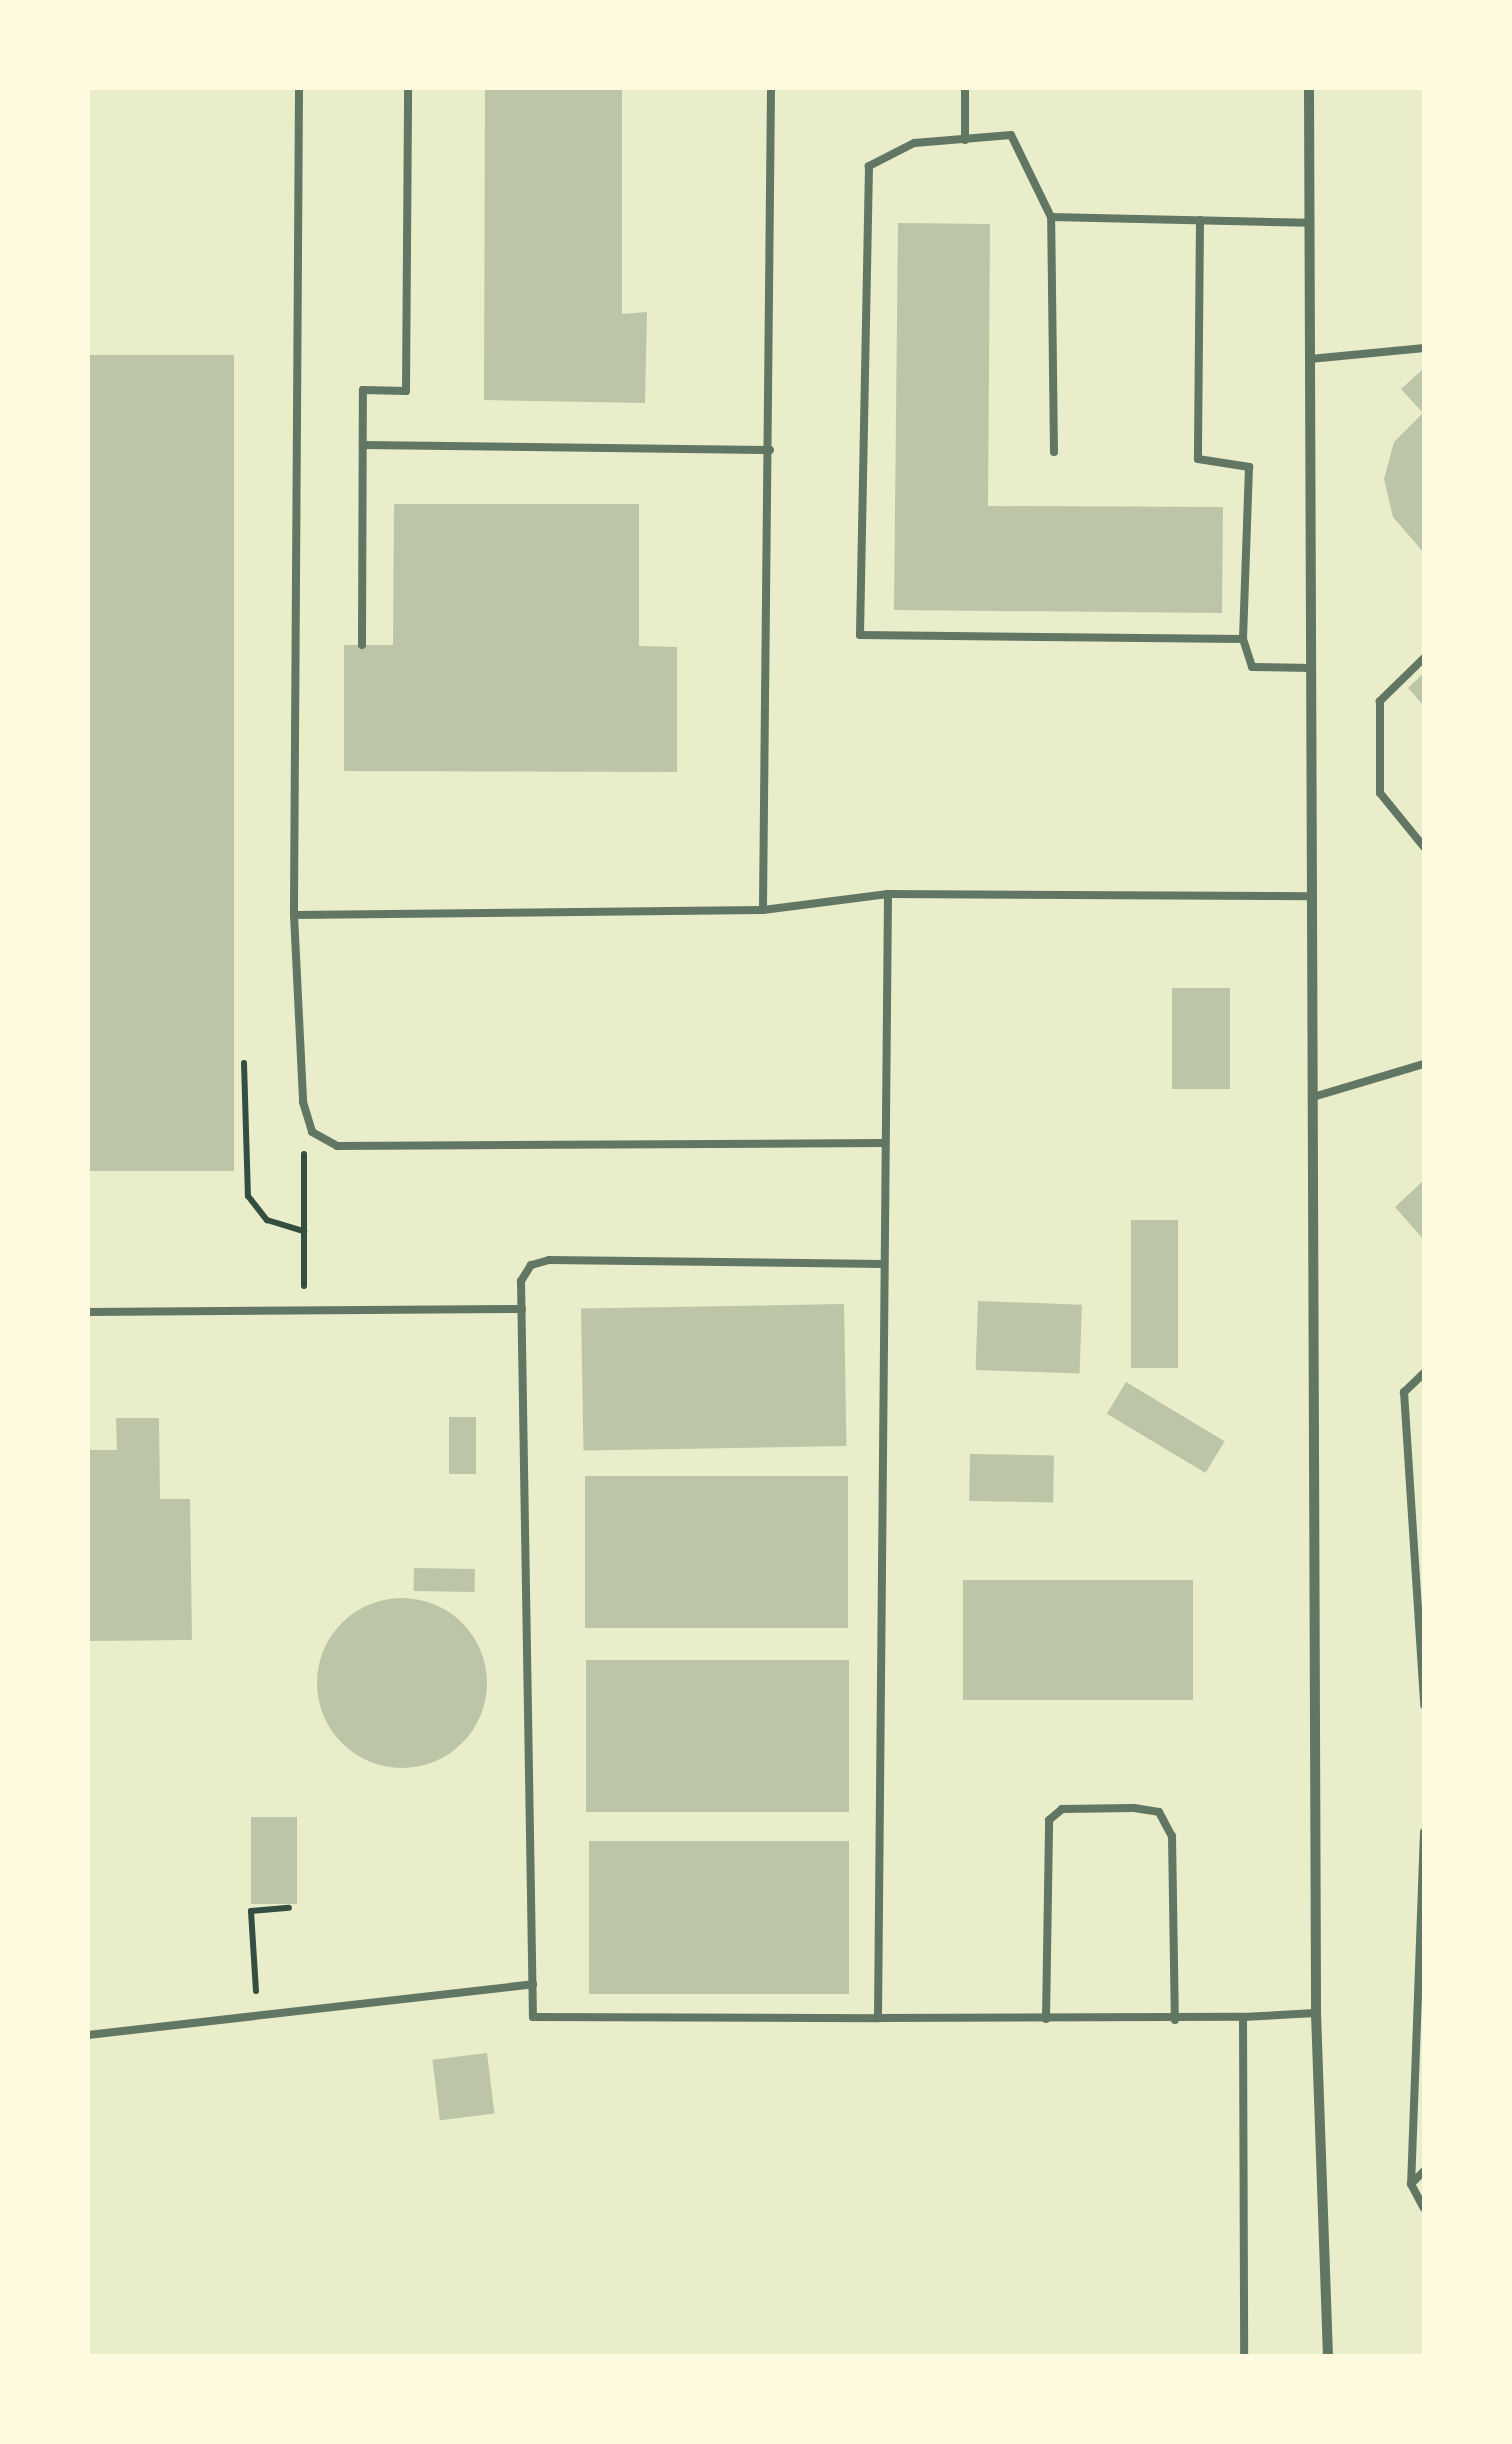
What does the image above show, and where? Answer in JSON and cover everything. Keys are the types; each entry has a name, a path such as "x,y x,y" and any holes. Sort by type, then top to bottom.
{"street":[{"path":"1309,88 1316,2013 1328,2356"}],"lane":[{"path":"300,88 294,915 303,1102 312,1132 338,1146 884,1144"},
{"path":"362,645 364,390 406,391 408,88"},
{"path":"764,910 772,88"},
{"path":"964,88 965,140"},
{"path":"1054,452 1052,217 1010,136 914,144 868,166 860,635 1243,639"},
{"path":"1052,217 1310,222"},
{"path":"1200,220 1198,459 1250,467 1243,639 1252,667 1312,668"},
{"path":"1310,359 1424,348"},
{"path":"363,446 770,450"},
{"path":"1424,658 1380,701 1380,794 1424,847"},
{"path":"294,915 764,910 888,894 1312,896"},
{"path":"878,2018 888,894"},
{"path":"1313,1098 1424,1064"},
{"path":"883,1264 549,1260 531,1265 521,1281 534,2017 1175,2020 1316,2013"},
{"path":"88,1312 522,1309"},
{"path":"1424,1372 1404,1392 1424,1704"},
{"path":"1046,2019 1050,1820 1062,1809 1134,1808 1159,1812 1172,1836 1175,2020"},
{"path":"1424,1832 1411,2184 1424,2208"},
{"path":"88,2035 534,1984"},
{"path":"1242,2017 1244,2356"},
{"path":"1411,2184 1424,2172"}],"path":[{"path":"244,1063 248,1196 266,1220 304,1231"},
{"path":"303,1102 304,1311"},
{"path":"258,2014 251,1911 289,1908"}],"building":[{"path":"485,88 622,88 622,314 647,312 645,403 484,400"},
{"path":"898,223 990,224 988,506 1223,507 1222,613 894,610"},
{"path":"88,355 234,355 234,1171 88,1171"},
{"path":"1422,370 1424,373 1424,553 1393,517 1384,479 1394,442 1423,413 1401,389"},
{"path":"394,504 639,504 639,646 677,647 677,772 344,771 344,645 393,645"},
{"path":"1424,673 1424,706 1408,688"},
{"path":"1172,988 1230,988 1230,1089 1172,1089"},
{"path":"1424,1180 1424,1240 1395,1207"},
{"path":"1131,1220 1178,1220 1178,1368 1131,1368"},
{"path":"978,1301 1082,1305 1080,1374 976,1370"},
{"path":"844,1304 846,1446 584,1451 581,1309"},
{"path":"1126,1382 1225,1441 1206,1473 1107,1414"},
{"path":"449,1417 476,1417 476,1474 449,1474"},
{"path":"116,1418 159,1418 160,1499 190,1499 192,1640 88,1641 88,1450 117,1450"},
{"path":"970,1454 1054,1455 1053,1502 969,1501"},
{"path":"585,1476 848,1476 848,1628 585,1628"},
{"path":"414,1568 475,1569 475,1592 414,1591"},
{"path":"963,1580 1193,1580 1193,1700 963,1700"},
{"path":"402,1598 435,1604 462,1623 481,1650 487,1683 481,1716 462,1743 435,1762 402,1768 369,1762 342,1743 323,1716 317,1683 323,1650 342,1623 369,1604"},
{"path":"586,1660 849,1660 849,1812 586,1812"},
{"path":"251,1817 297,1817 297,1904 251,1904"},
{"path":"589,1841 849,1841 849,1994 589,1994"},
{"path":"487,2053 494,2114 440,2120 432,2060"}]}
